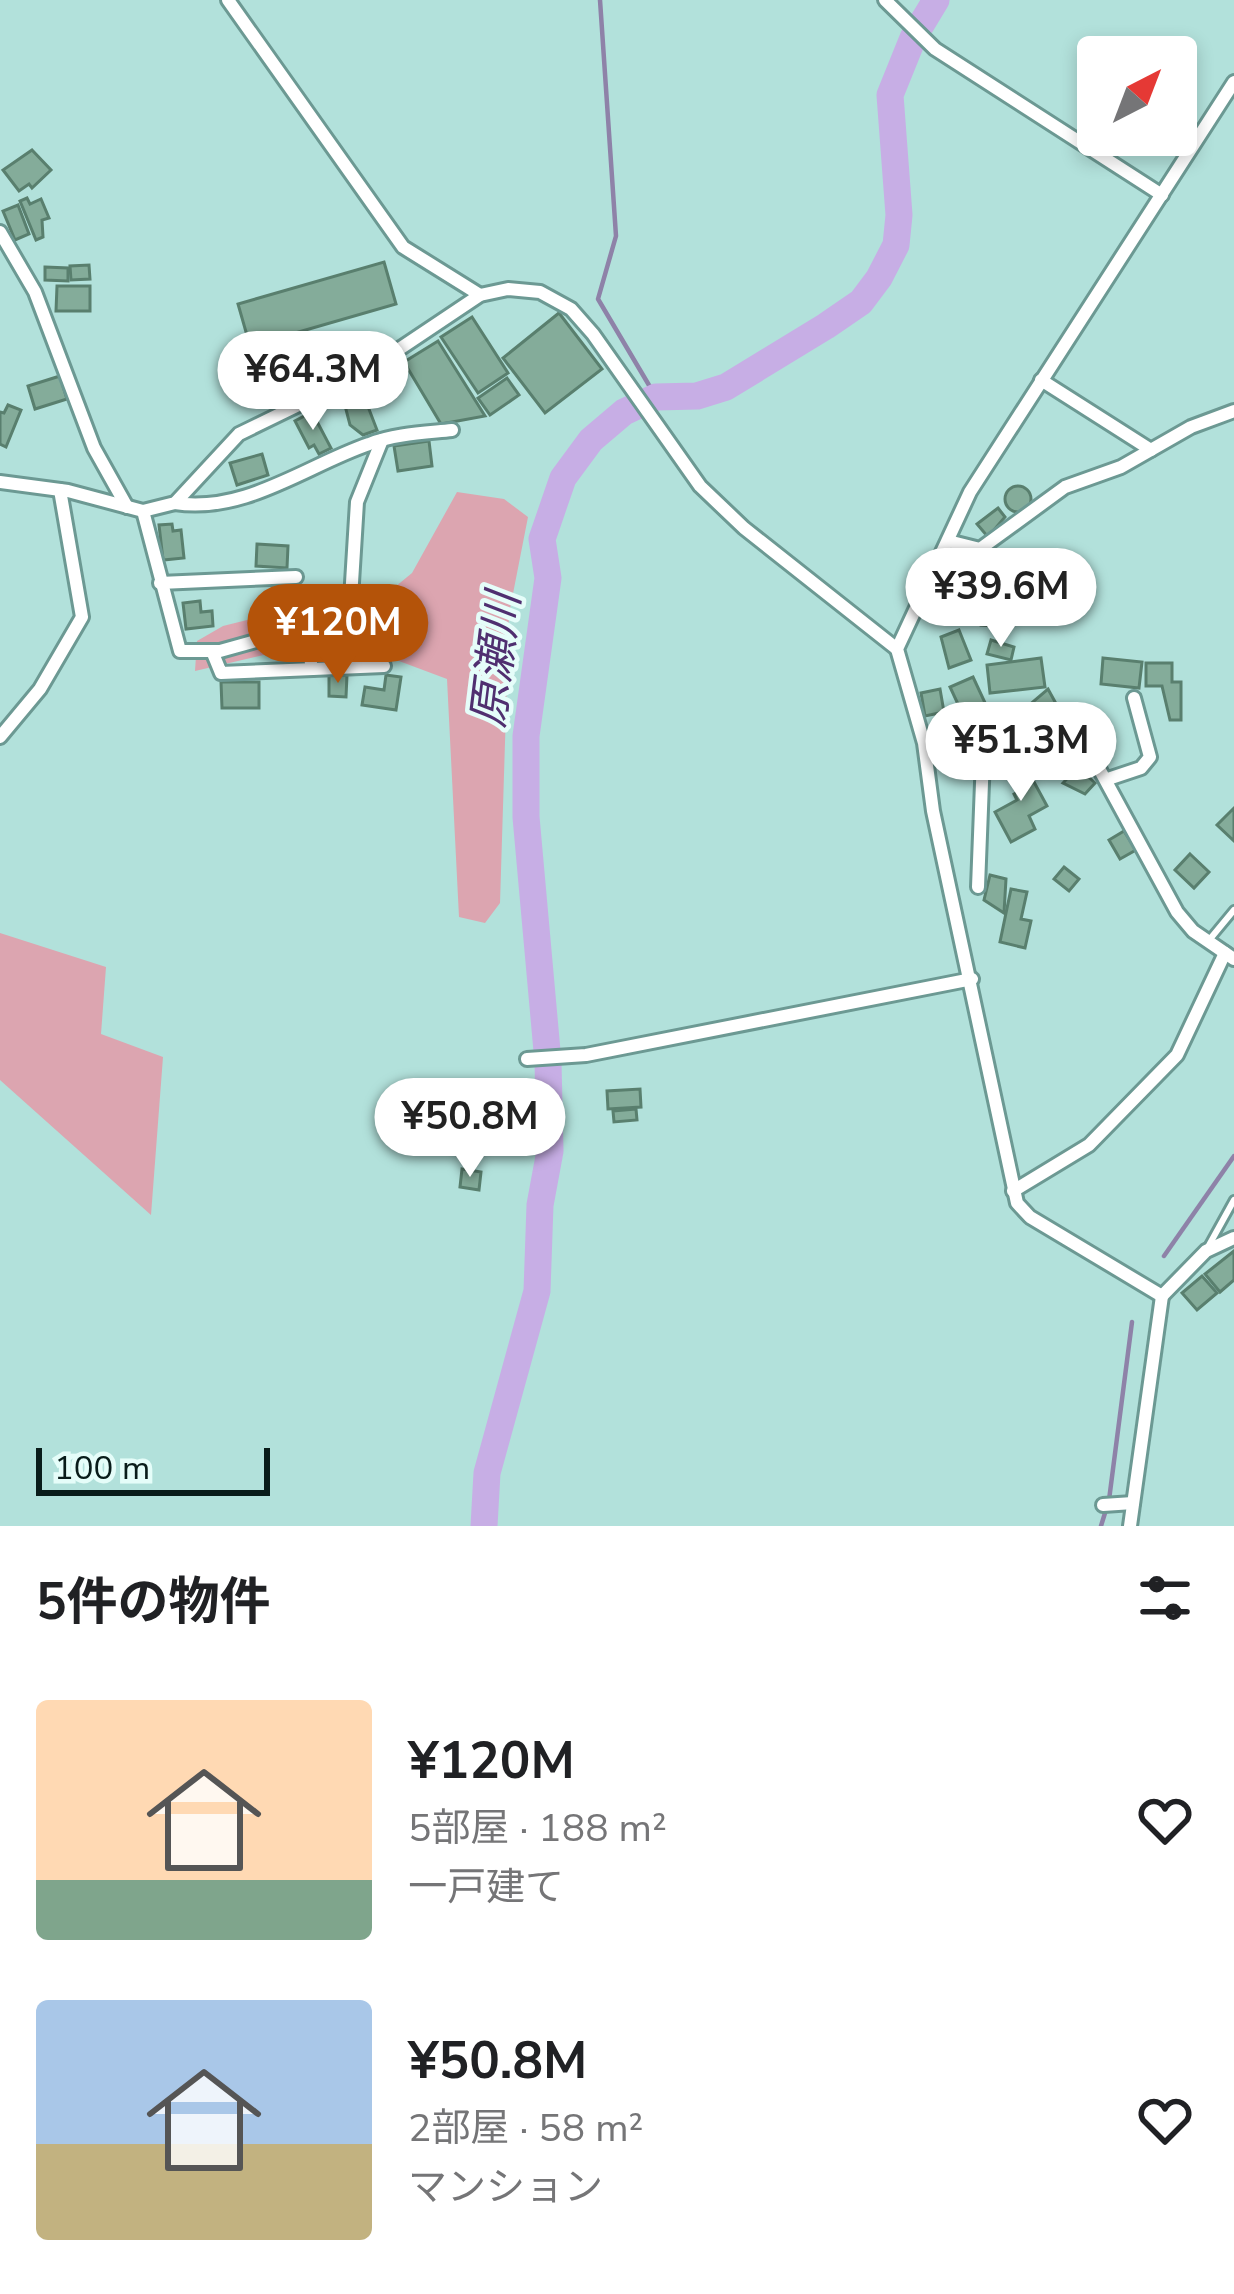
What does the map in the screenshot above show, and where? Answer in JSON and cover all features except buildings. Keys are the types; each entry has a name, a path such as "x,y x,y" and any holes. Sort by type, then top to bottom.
{"street":[{"path":"228,0 403,247 480,295"},
{"path":"884,0 935,49 1162,195"},
{"path":"897,649 970,492 1234,82"},
{"path":"0,232 35,292 94,448 127,507"},
{"path":"175,502 239,434 362,374 480,295 508,289 554,298 571,309 700,486 744,528 897,649 922,737 933,812 948,863 1013,1190 1030,1217 1162,1296"},
{"path":"1041,380 1151,450"},
{"path":"962,586 980,549 1065,487 1234,411"},
{"path":"0,482 60,490 143,511 175,502 194,506 282,486 382,440 452,430"},
{"path":"143,511 176,648 212,651 353,614 357,502 382,440"},
{"path":"0,737 40,688 82,616 60,490"},
{"path":"949,541 980,549"},
{"path":"160,583 296,577"},
{"path":"305,627 312,669"},
{"path":"212,651 221,673 384,666"},
{"path":"1108,779 1141,768 1150,758 1134,698"},
{"path":"922,737 983,757 1017,742 1061,746 1096,763 1178,912 1229,956 1177,1055 1089,1145 1013,1190"},
{"path":"978,887 978,860 984,847 983,757"},
{"path":"948,863 978,860"},
{"path":"527,1059 583,1056 972,979"},
{"path":"1130,1526 1128,1504 1162,1296 1206,1251 1234,1238"},
{"path":"1102,1505 1128,1504"}],"lane":[{"path":"1208,941 1234,910"},
{"path":"1206,1251 1234,1200"}],"shaded area":[{"path":"457,492 504,499 528,517 509,614 500,903 485,923 459,917 447,679 375,652 289,649 195,671 197,641 223,626 308,605 384,596 412,573"},
{"path":"0,933 106,967 101,1034 163,1057 151,1215 0,1080"}],"waterway":[{"path":"600,0 616,236 598,299 656,397"},
{"name":"原瀬川","path":"484,1526 487,1473 537,1291 540,1205 550,1151 548,1062 526,817 526,736 548,578 542,539 563,478 591,440 624,412 656,397 697,396 726,387 861,302 879,278 896,245 899,215 890,95 913,38 936,0"},
{"path":"1164,1256 1234,1156"},
{"path":"1101,1526 1109,1500 1132,1322"}]}
